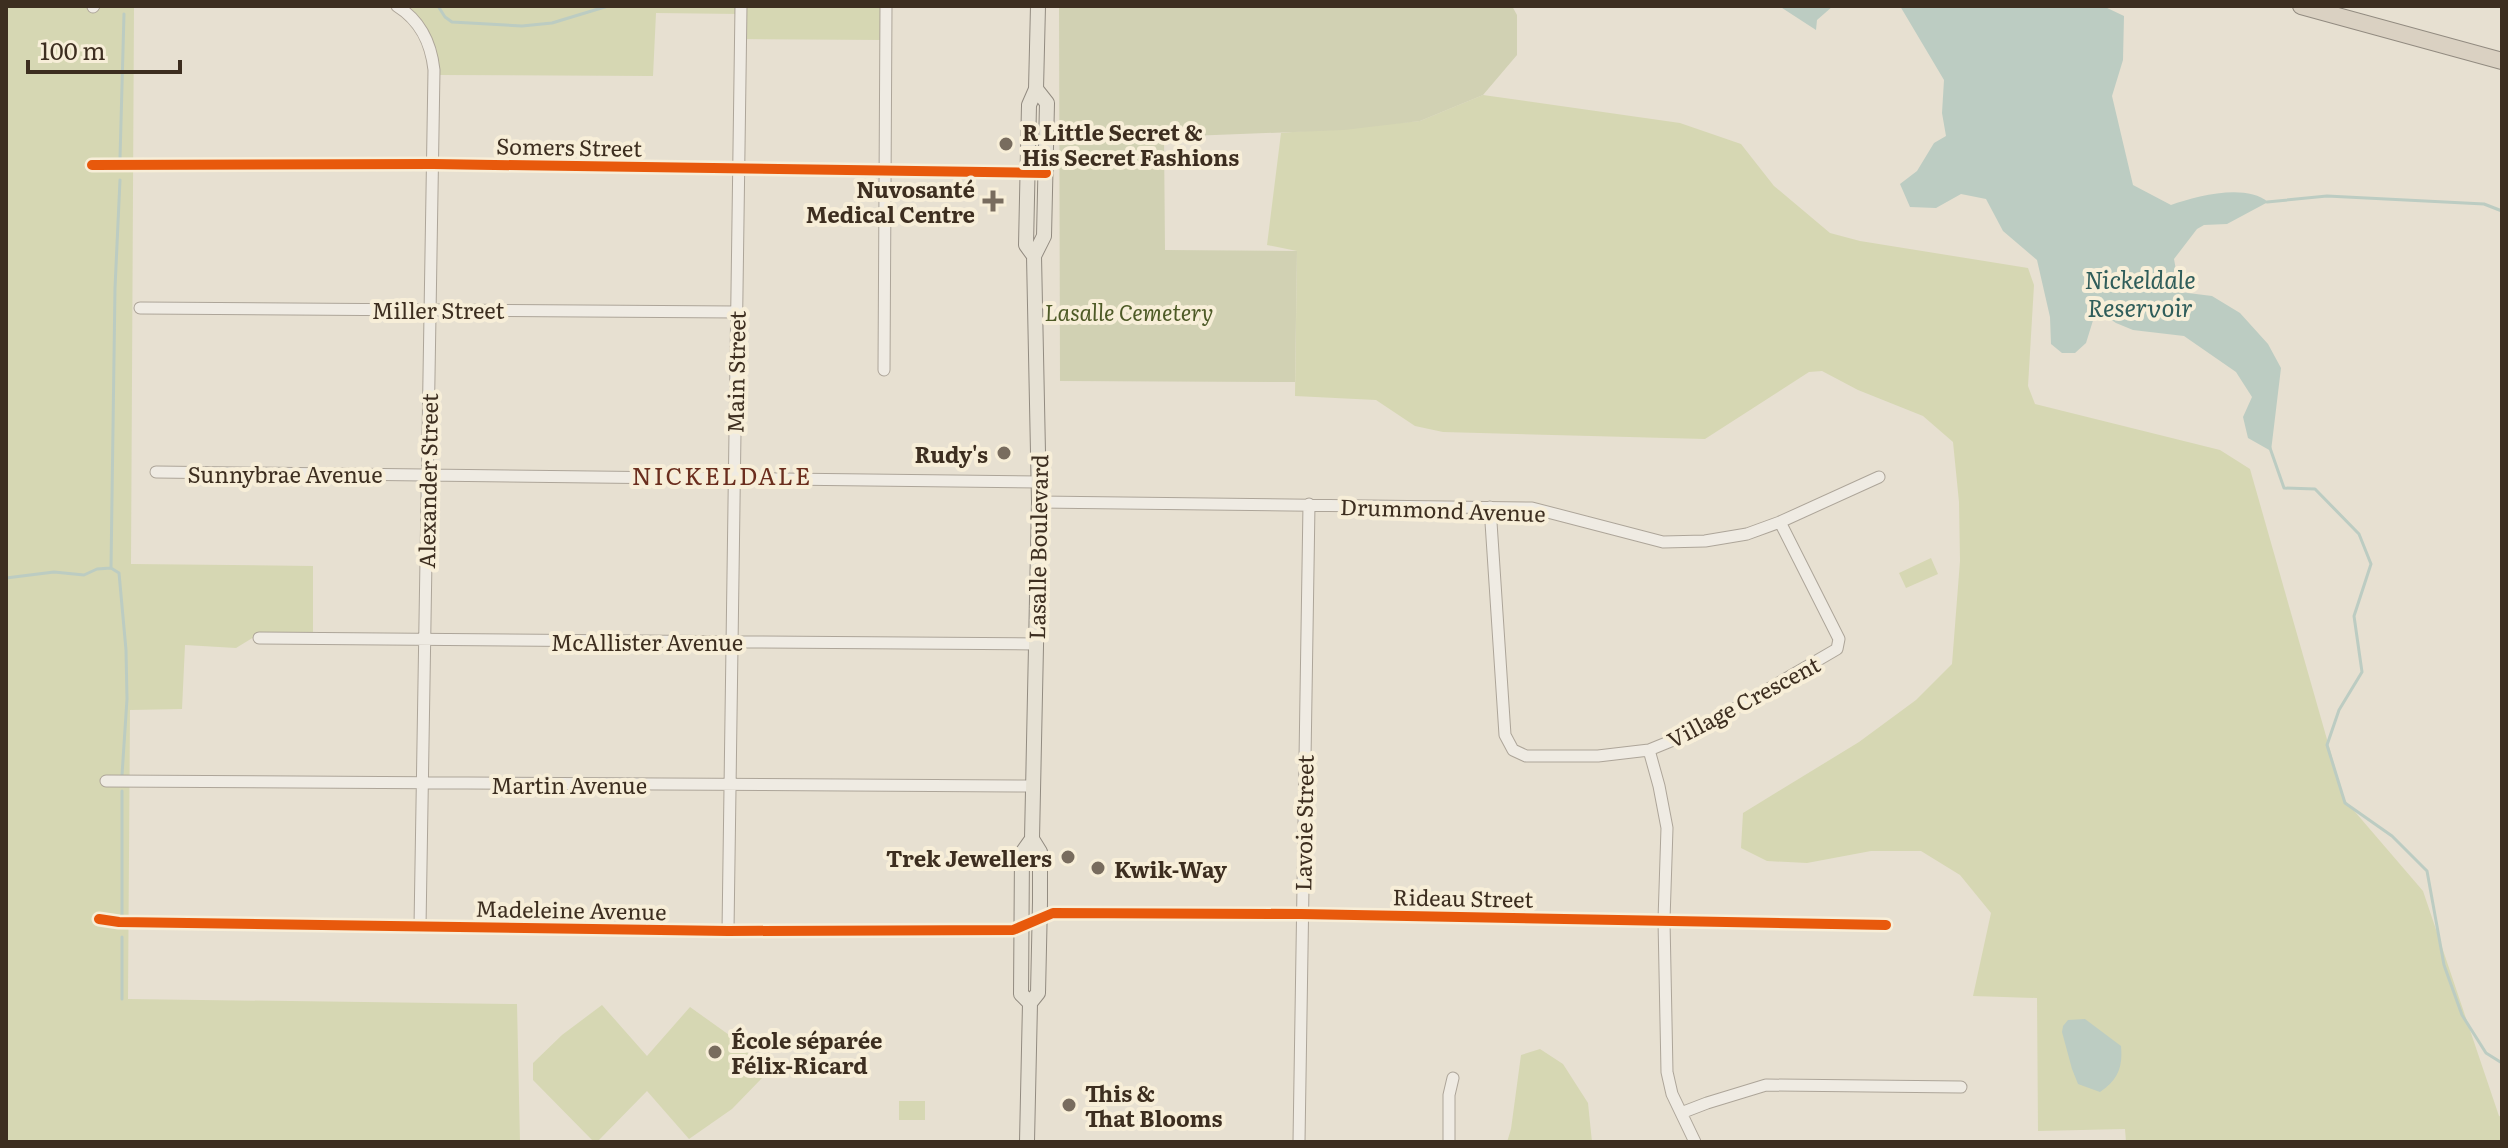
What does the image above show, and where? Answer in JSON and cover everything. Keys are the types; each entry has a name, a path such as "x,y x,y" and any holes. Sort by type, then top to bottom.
{"highway":[{"path":"2301,6 2502,61"}],"main road":[{"name":"Lasalle Boulevard","path":"1034,256 1026,245 1029,105 1036,89 1038,6"},
{"name":"Lasalle Boulevard","path":"1027,1142 1030,1003 1038,993 1040,918 1040,852 1032,839 1039,502 1034,256 1044,236 1047,103 1036,89"},
{"name":"Lasalle Boulevard","path":"1030,1003 1021,994 1021,926 1022,853 1032,839"}],"street":[{"name":"Alexander Street","path":"397,6 426,36 434,70 420,927"},
{"name":"Main Street","path":"728,931 741,6"},
{"path":"884,370 886,6"},
{"name":"Somers Street","path":"92,165 433,164 1046,173"},
{"name":"Miller Street","path":"140,308 736,312"},
{"name":"Sunnybrae Avenue","path":"156,472 1039,482"},
{"name":"Drummond Avenue","path":"1039,502 1532,508 1663,542 1705,541 1747,534 1780,522 1879,477"},
{"name":"Lavoie Street","path":"1299,1142 1309,504"},
{"name":"Village Crescent","path":"1490,507 1505,735 1513,750 1526,756 1598,756 1649,750 1698,730 1837,649 1839,639 1780,522"},
{"name":"McAllister Avenue","path":"259,638 1036,644"},
{"path":"1649,750 1667,828 1664,920 1667,1072 1672,1094 1695,1142"},
{"name":"Martin Avenue","path":"106,781 1032,786"},
{"name":"Rideau Street","path":"1040,918 1053,913 1301,914 1886,925"},
{"name":"Madeleine Avenue","path":"99,919 119,922 728,931 1013,930 1040,918"},
{"path":"1449,1142 1449,1095 1453,1078"},
{"path":"1681,1113 1766,1085 1961,1087"}],"green space":[{"path":"6,6 134,6 131,564 313,566 313,638 254,637 236,648 185,645 182,709 130,710 128,999 517,1004 520,1142 6,1142"},
{"path":"400,6 885,6 885,40 740,39 740,14 656,13 653,76 436,75 434,58"},
{"name":"Lasalle Cemetery","path":"1059,6 1512,6 1517,15 1517,55 1483,95 1420,121 1344,130 1164,137 1165,250 1297,251 1295,382 1060,381"},
{"path":"1483,95 1680,123 1741,144 1774,186 1830,233 1860,241 2028,268 2034,285 2028,386 2035,404 2220,450 2250,469 2344,799 2423,891 2499,1116 2502,1117 2502,1142 2126,1142 2125,1129 2038,1131 2037,998 1973,996 1991,913 1960,875 1921,851 1871,851 1807,863 1767,861 1741,848 1743,813 1859,742 1916,700 1952,664 1960,561 1959,502 1953,442 1923,416 1858,390 1822,371 1809,372 1705,439 1443,432 1415,426 1376,400 1295,396 1297,251 1267,245 1281,133 1420,121"},
{"path":"1931,558 1938,574 1906,588 1899,573"},
{"path":"602,1005 647,1056 690,1007 732,1037 767,1073 732,1109 689,1139 647,1091 599,1140 592,1140 533,1080 533,1063 562,1035"},
{"path":"1540,1049 1563,1064 1588,1103 1592,1142 1507,1142 1521,1055"},
{"path":"899,1101 925,1101 925,1120 899,1120"}],"water":[{"path":"1779,6 1833,6 1817,20 1816,30"},
{"name":"Nickeldale Reservoir","path":"1900,6 2103,6 2124,16 2123,60 2112,96 2133,185 2171,205 2207,195 2234,192 2259,196 2268,202 2227,224 2204,225 2197,229 2174,259 2180,292 2212,296 2240,313 2268,344 2281,368 2271,451 2248,438 2243,417 2252,397 2236,372 2184,336 2133,330 2103,314 2095,314 2086,343 2075,353 2062,353 2051,344 2050,317 2037,260 2003,231 1986,199 1961,194 1936,208 1910,207 1900,184 1917,171 1934,143 1946,136 1942,113 1944,80"},
{"path":"2085,1019 2121,1046 2118,1072 2100,1092 2078,1084 2062,1032 2068,1020"}],"waterway":[{"path":"438,6 452,22 522,26 552,23 608,6"},
{"path":"120,158 124,14"},
{"path":"120,180 115,288 111,568 119,573 126,650 127,699 122,775"},
{"path":"2267,202 2327,196 2484,204 2502,211"},
{"path":"2270,448 2284,488 2315,489 2359,534 2371,564 2354,616 2362,672 2339,710 2327,745 2345,803 2392,836 2427,871 2444,965 2462,1015 2486,1053 2502,1063"},
{"path":"6,578 54,572 84,575 97,569 111,568"},
{"path":"122,791 122,917"},
{"path":"122,937 122,999"}],"cycle path":[{"path":"92,165 433,164 1046,173"},
{"path":"99,919 119,922 728,931 1013,930 1053,913 1301,914 1886,925"}],"place":[{"name":"R Little Secret & His Secret Fashions","path":"1006,144"},
{"name":"Nuvosanté Medical Centre","path":"993,201"},
{"name":"Rudy's","path":"1004,453"},
{"name":"Trek Jewellers","path":"1068,857"},
{"name":"Kwik-Way","path":"1098,868"},
{"name":"École séparée Félix-Ricard","path":"715,1052"},
{"name":"This & That Blooms","path":"1069,1105"}],"district":[{"name":"NICKELDALE","path":"722,474"}]}
